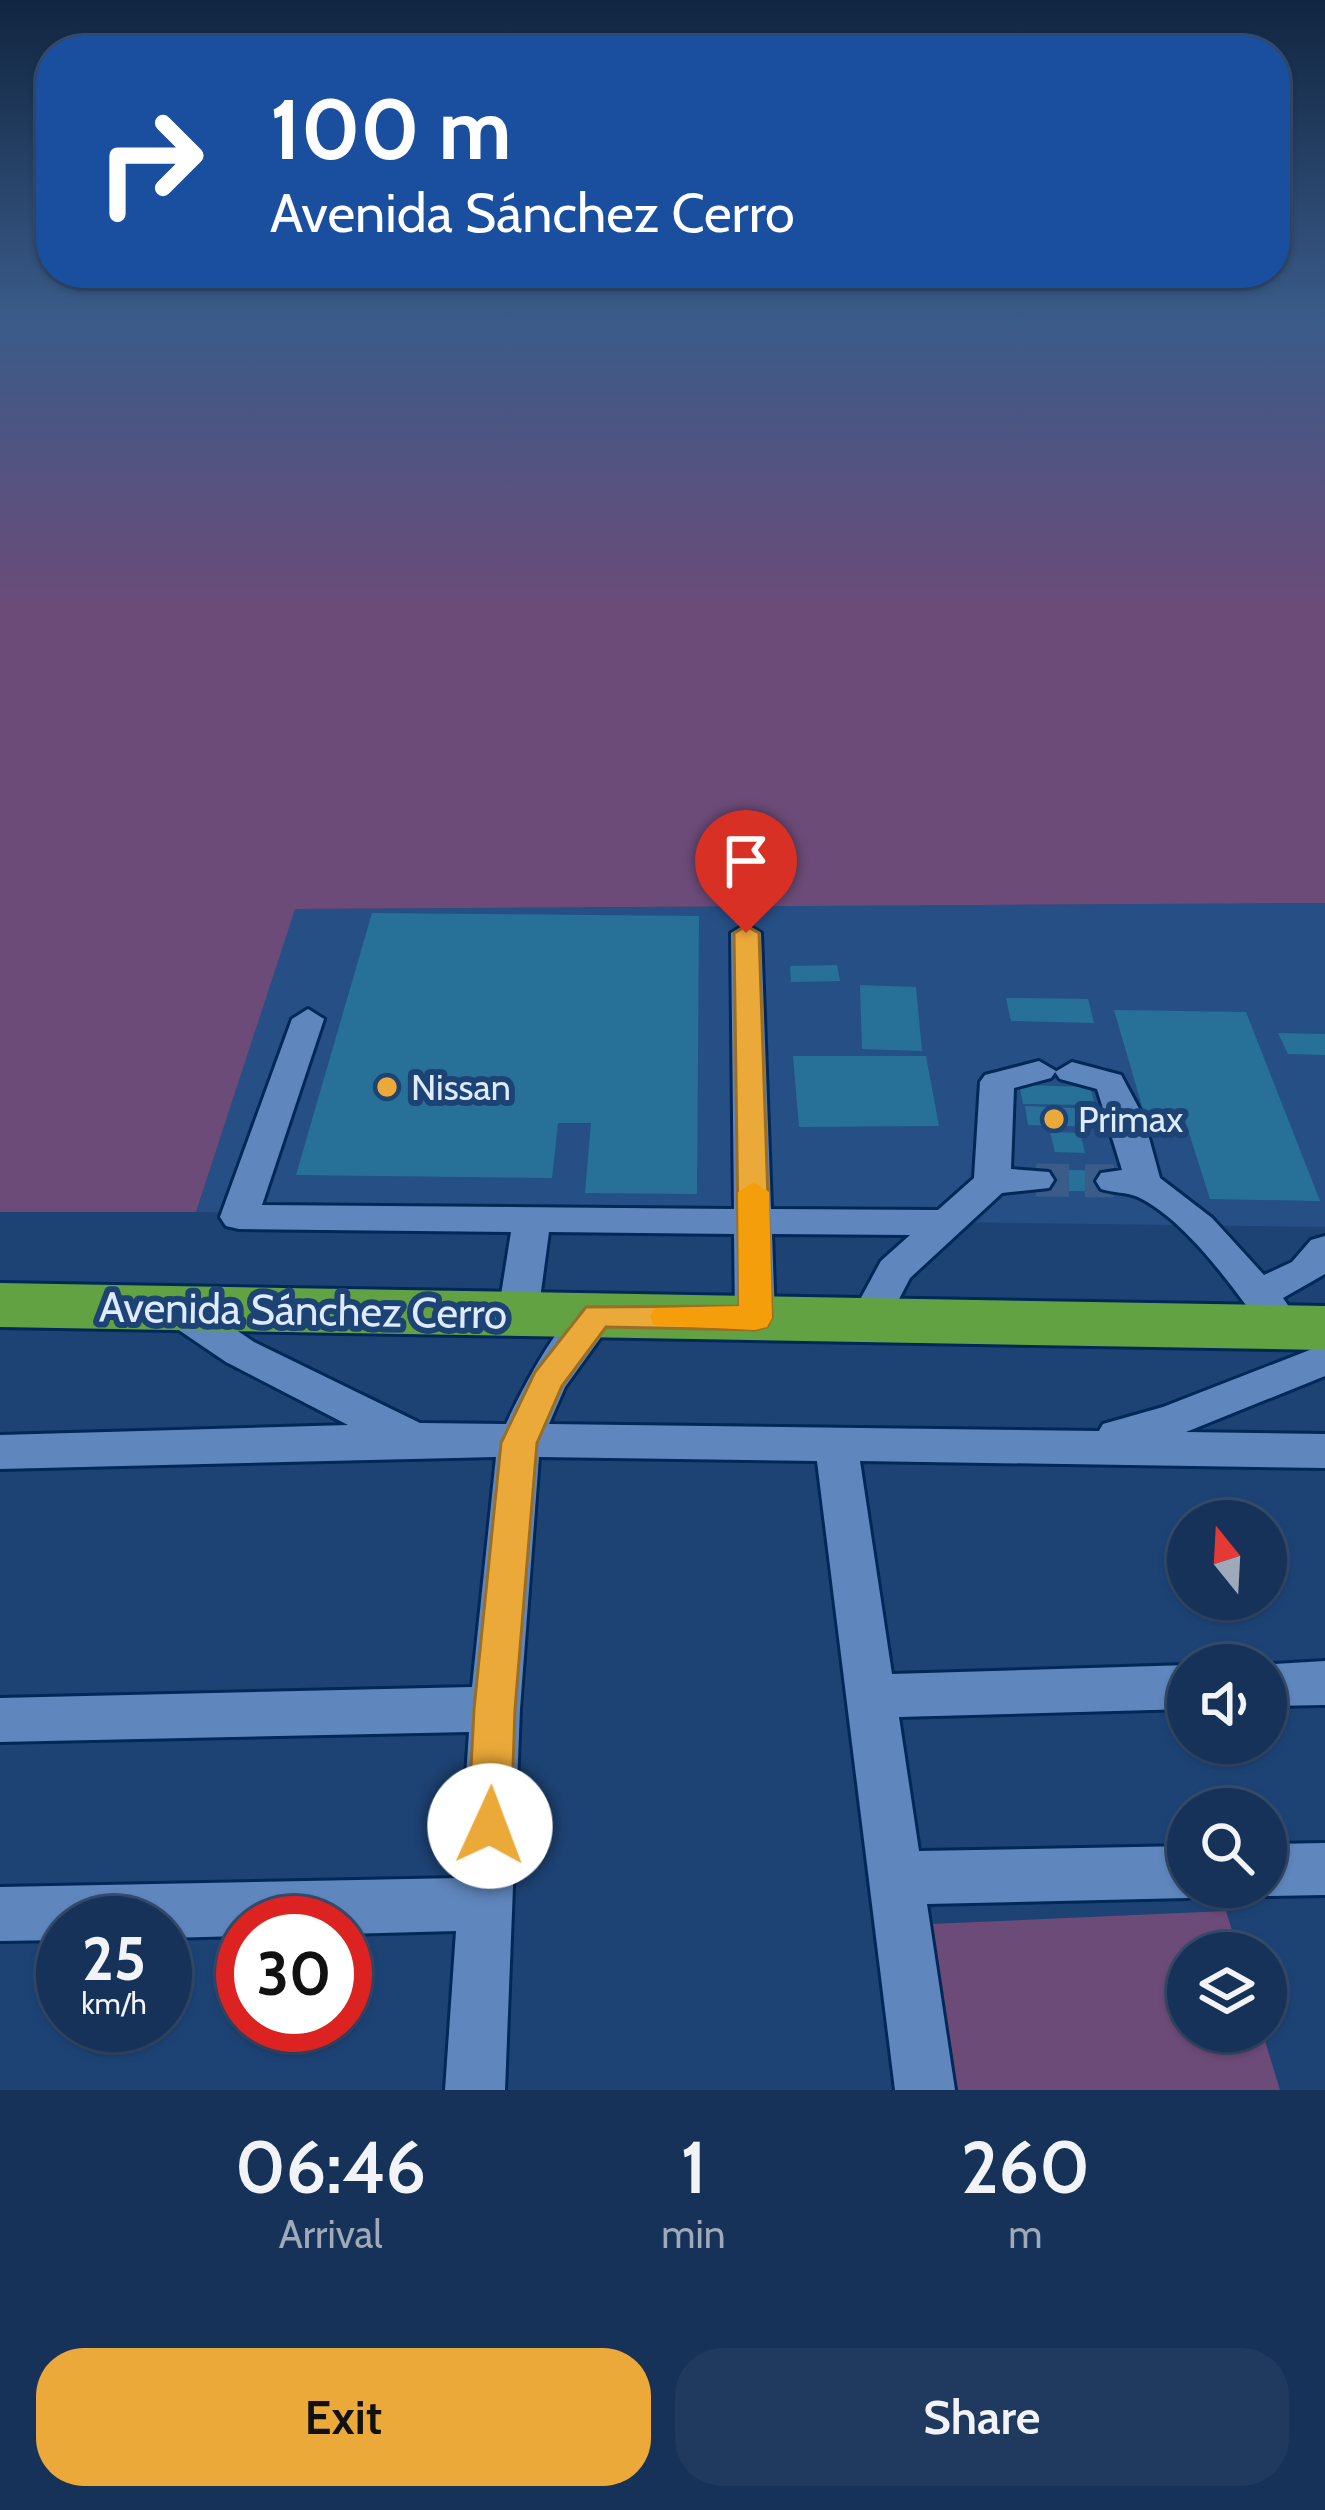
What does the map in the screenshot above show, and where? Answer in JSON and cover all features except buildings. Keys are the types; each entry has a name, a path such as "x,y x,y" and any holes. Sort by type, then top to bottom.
{"highway":[{"name":"Avenida Sánchez Cerro","path":"0,1305 1298,1327"}],"street":[{"path":"746,933 755,1318"},
{"path":"308,1019 239,1216 951,1223"},
{"path":"992,1182 994,1089 1005,1077 1055,1071 1100,1077 1113,1088 1131,1135 1129,1182 1205,1235 1298,1327"},
{"path":"869,1320 895,1270 992,1182 1036,1180"},
{"path":"518,1314 532,1219"},
{"path":"1082,1446 1174,1420 1298,1327 1306,1271 1325,1249"},
{"path":"175,1308 240,1352 414,1439"},
{"path":"475,2090 495,1709 519,1443 548,1381 597,1316"},
{"path":"0,1452 414,1439 1325,1450"},
{"path":"836,1442 925,2090"},
{"path":"1287,1684 1325,1683"},
{"path":"872,1696 1167,1688"},
{"path":"0,1720 495,1709"},
{"path":"1287,1870 1325,1869"},
{"path":"898,1878 1167,1872"},
{"path":"0,1914 486,1904"}],"shaded area":[{"path":"0,418 1325,418 1325,903 295,909 196,1212 0,1212"},
{"path":"1325,903 1325,1227 196,1212 294,909"},
{"path":"1226,1911 1232,1932 1167,1932 1167,2052 1268,2052 1280,2090 957,2090 930,1924"}],"tunnel":[{"path":"1036,1180 1114,1181"}],"slow traffic":[{"path":"666,1317 755,1318 754,1192"}],"place":[{"name":"Nissan","path":"387,1087"},
{"name":"Primax","path":"1054,1119"}],"route":[{"path":"490,1826 495,1709 519,1443 548,1381 597,1316 755,1318 746,933"}]}
